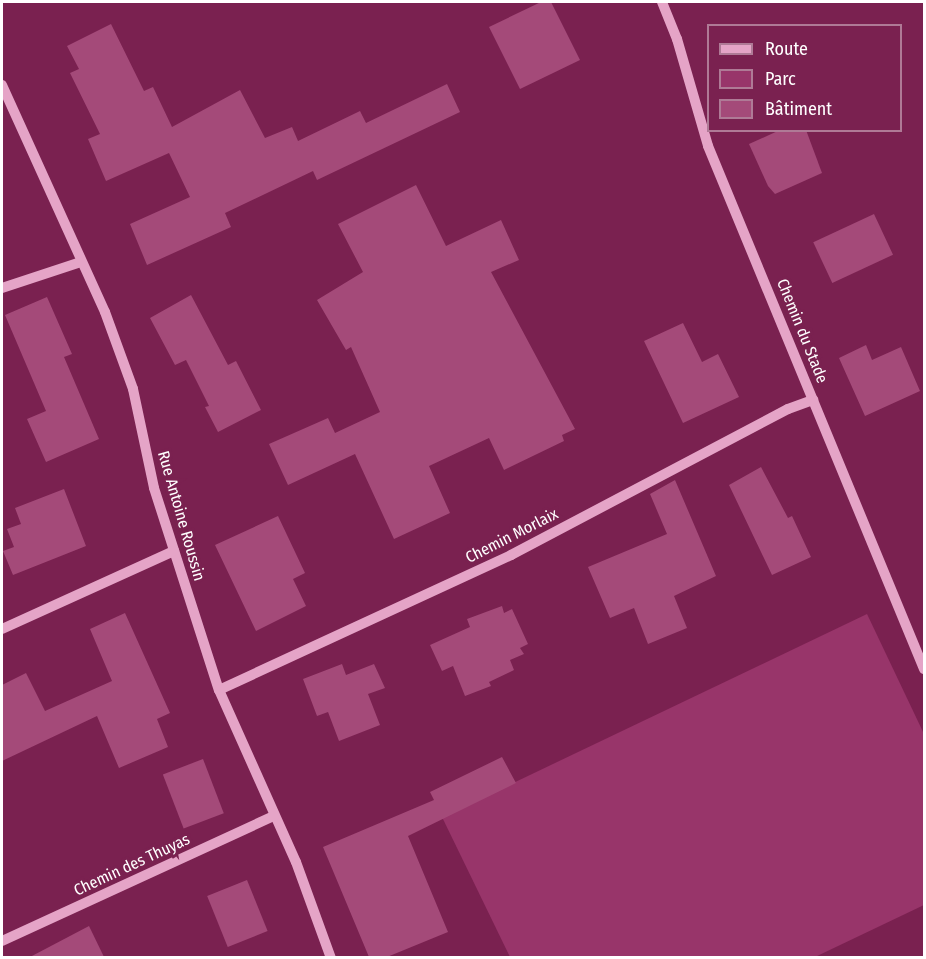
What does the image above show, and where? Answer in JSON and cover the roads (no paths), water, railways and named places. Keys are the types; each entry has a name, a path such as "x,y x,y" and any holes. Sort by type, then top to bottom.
{"street":[{"name":"Chemin du Stade","path":"662,2 677,39 708,146 802,366 813,400 924,669"},
{"name":"Rue Antoine Roussin","path":"2,85 105,312 132,389 154,488 219,690 296,862 331,957"},
{"path":"2,288 81,262"},
{"name":"Chemin Morlaix","path":"219,690 511,555 788,409 813,400"},
{"path":"2,629 174,551"},
{"name":"Chemin des Thuyas","path":"2,941 274,816"}]}
